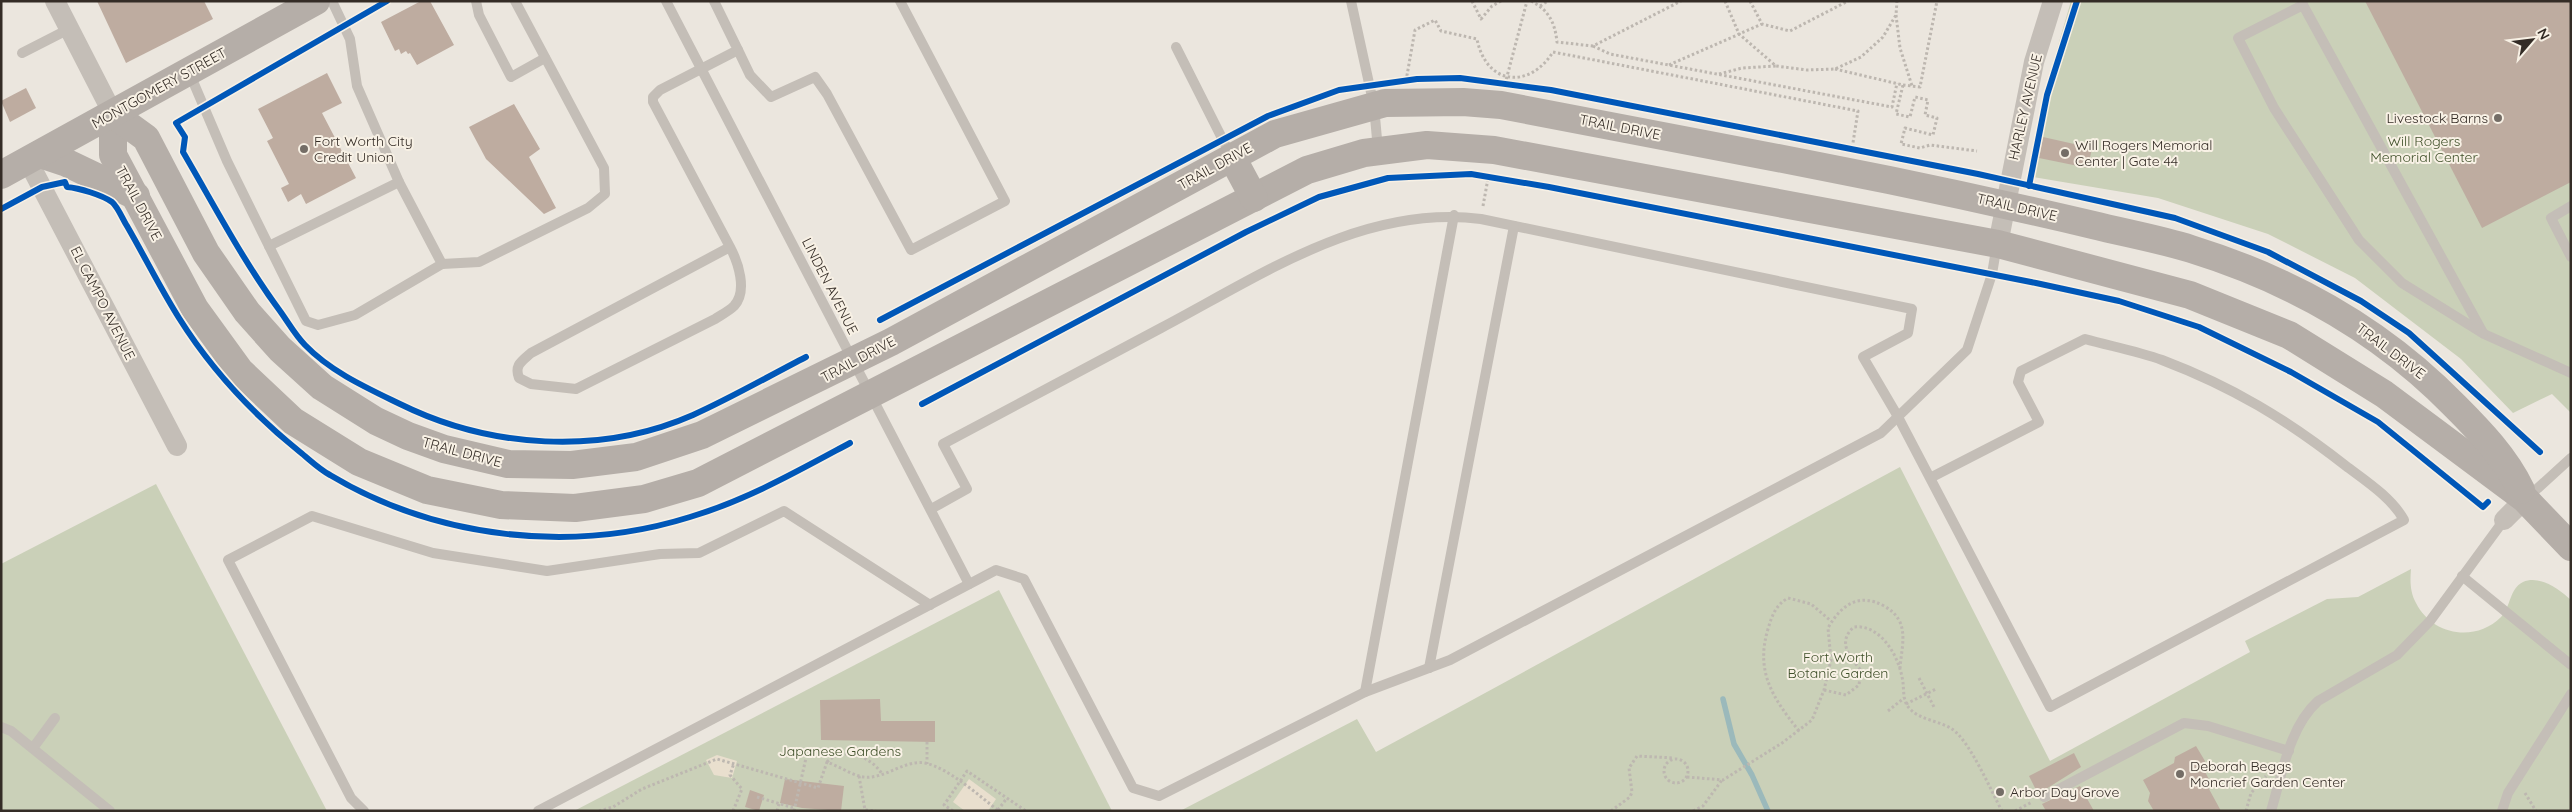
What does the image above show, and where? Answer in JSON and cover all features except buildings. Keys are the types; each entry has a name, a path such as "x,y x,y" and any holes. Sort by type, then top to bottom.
{"street":[{"path":"55,1 113,114"},
{"name":"MONTGOMERY STREET","path":"1,174 316,1"},
{"name":"HARLEY AVENUE","path":"1998,244 2034,62 2054,1"},
{"name":"TRAIL DRIVE","path":"113,114 146,138 219,274 247,312 280,349 322,387 376,421 408,436 444,449 508,464 572,465 636,457 702,435 854,361 1275,134 1385,103 1463,102 1501,105 1732,148 2005,204 2190,248 2241,267 2294,290 2385,343 2432,382 2482,435 2515,476 2525,499"},
{"name":"TRAIL DRIVE","path":"113,114 113,155 195,309 240,371 293,421 360,462 426,490 501,504 566,508 644,499 698,483 1307,170 1378,151 1427,145 1494,150 1998,244 2190,294 2289,335 2384,394 2525,499 2571,547"},
{"path":"34,157 67,163 136,196"},
{"name":"EL CAMPO AVENUE","path":"34,157 177,446"},
{"path":"1232,157 1254,198"},
{"path":"2504,520 2525,499"}],"lane":[{"path":"332,1 350,39 357,86 399,182 442,264"},
{"path":"476,1 479,16 511,77 545,58"},
{"path":"189,72 227,161 306,321 318,325 355,315 442,264 479,262 588,208 605,194 604,168 515,1"},
{"name":"LINDEN AVENUE","path":"666,1 969,584"},
{"path":"714,1 750,75 771,97 815,77 827,94 911,250 1005,201 900,1"},
{"path":"1351,1 1374,106 1378,151"},
{"path":"2484,334 2303,3 2238,38 2274,108 2359,240 2402,283 2484,334 2571,373"},
{"path":"22,53 69,29"},
{"path":"1176,47 1232,157"},
{"path":"730,246 532,353 518,364 516,371 519,378 531,384 576,389 714,319 735,305 741,289 736,258 730,246 653,102 653,97 660,90 738,50"},
{"path":"268,246 399,182"},
{"path":"2571,206 2551,218 2571,257"},
{"path":"1365,692 1454,215"},
{"path":"931,509 967,489 943,444 1313,247 1384,223 1454,215 1481,219 1912,309 1908,333 1863,356 1897,415 1930,478 2050,707 2404,520 2397,508 2364,479 2268,409 2212,381 2160,359 2085,339 2021,371 2018,382 2039,422 1930,478"},
{"path":"1429,668 1514,226"},
{"path":"538,811 996,570 1024,579 1133,788 1160,796 1365,692 1450,660 1881,433 1897,415 1967,350 1992,274 1998,244"},
{"path":"2525,499 2571,458"},
{"path":"364,811 351,798 228,560 312,516 433,553 547,570 660,554 699,553 784,511 930,605"},
{"path":"2271,811 2289,751 2307,711 2318,701 2397,654 2430,621 2504,520"},
{"path":"2462,576 2571,665"},
{"path":"2502,811 2508,793 2571,694"},
{"path":"33,748 55,718"},
{"path":"2044,796 2184,723 2208,726 2289,751"},
{"path":"1,728 11,731 110,811"}],"path":[{"path":"1472,1 1480,19 1492,6 1501,1"},
{"path":"1506,76 1527,1"},
{"path":"1531,1 1540,6 1550,16 1555,28 1557,42 1593,46 1610,54 1892,107 1897,83"},
{"path":"1540,6 1548,1"},
{"path":"1593,46 1681,1"},
{"path":"1725,1 1739,34 1776,66"},
{"path":"1750,1 1762,24"},
{"path":"1668,65 1762,24 1790,31 1848,1"},
{"path":"1898,1 1896,15 1900,48 1912,86"},
{"path":"1716,74 1742,68 1776,66 1807,70 1836,69 1903,85 1920,87 1937,1"},
{"path":"1836,69 1861,57 1883,37 1896,15"},
{"path":"1406,81 1414,30 1435,20 1441,32 1477,39 1485,62 1506,76 1520,78 1533,74 1544,66 1554,52 1858,111 1852,149"},
{"path":"1903,85 1896,114 1910,118 1914,96 1928,100 1924,115 1937,118 1933,135 1905,128 1901,144 1920,148 1930,145 1977,151"},
{"path":"1481,219 1490,170"},
{"path":"1799,731 1782,709 1770,688 1763,666 1763,644 1777,604 1788,598 1811,604 1831,621"},
{"path":"1694,811 1703,806 1723,780 1762,756 1812,720 1824,690 1831,660 1828,628 1831,621 1847,604 1862,599 1875,601 1892,610 1900,623 1904,638 1900,668 1906,704 1917,714 1953,730 1965,743 2002,811"},
{"path":"1824,690 1846,694 1859,685 1861,670 1849,657 1845,642 1854,627 1869,627 1876,632 1884,640 1900,668"},
{"path":"1919,678 1934,707"},
{"path":"1906,704 1936,688"},
{"path":"1888,711 1904,698"},
{"path":"927,742 927,764"},
{"path":"599,811 614,809 620,800 642,789 717,759 818,788 828,762 834,755 847,752 870,760 882,774"},
{"path":"1611,811 1630,797 1632,792 1629,768 1637,756 1679,759 1687,765 1687,777"},
{"path":"757,797 794,810 806,758"},
{"path":"1674,758 1666,764 1664,774 1666,778 1677,783 1687,777 1723,780"},
{"path":"828,762 859,776 882,774 910,763 927,764 940,768 998,810 1007,798"},
{"path":"733,811 742,789 730,775 734,763"},
{"path":"953,811 944,805 967,771 1026,811"},
{"path":"2246,811 2251,793 2259,782 2265,776 2283,772"},
{"path":"859,776 864,811 876,811"},
{"path":"2015,811 2044,796"},
{"path":"777,811 779,804"}],"green space":[{"name":"Will Rogers Memorial Center","path":"2071,1 2571,1 2571,413 2552,394 2513,413 2461,359 2355,278 2268,234 2158,198 2033,177 2046,87"},
{"name":"Fort Worth Botanic Garden","path":"1900,467 2050,761 2250,652 2245,641 2327,599 2358,597 2411,569 2413,595 2423,614 2443,628 2455,632 2467,632 2491,625 2504,613 2518,585 2529,580 2536,580 2549,584 2571,600 2571,811 1180,811 1357,719 1376,752"},
{"path":"156,484 327,811 1,811 1,564"},
{"name":"Japanese Gardens","path":"999,590 1112,811 574,811"}],"shaded area":[{"path":"717,755 737,761 732,778 714,775 706,760"},
{"path":"969,779 996,799 988,811 965,811 953,802"}],"waterway":[{"path":"1723,699 1734,744 1752,775 1768,811"}],"cycle path":[{"path":"387,1 176,123 185,137 183,152 241,253 295,333 315,355 362,385 434,419 470,430 507,438 545,441 583,441 620,437 657,428 693,415 806,357"},
{"path":"2029,186 2047,95 2077,1"},
{"path":"880,320 1268,116 1339,90 1417,79 1460,78 1551,90 1978,174 2175,218 2268,252 2361,301 2409,333 2540,452"},
{"path":"922,404 1246,232 1319,197 1388,178 1471,174 1549,187 2119,301 2199,327 2291,372 2378,422 2483,507 2488,502"},
{"path":"1,209 42,187 65,182 67,187 90,192 112,202 191,337 219,373 249,406 326,473 371,497 415,514 460,526 506,534 552,537 599,535 645,528 690,517 732,502 772,484 850,443"}],"place":[{"name":"Livestock Barns","path":"2498,118"},
{"name":"Fort Worth City Credit Union","path":"304,149"},
{"name":"Will Rogers Memorial Center | Gate 44","path":"2065,153"},
{"name":"Deborah Beggs Moncrief Garden Center","path":"2180,774"},
{"name":"Arbor Day Grove","path":"2000,792"}]}
